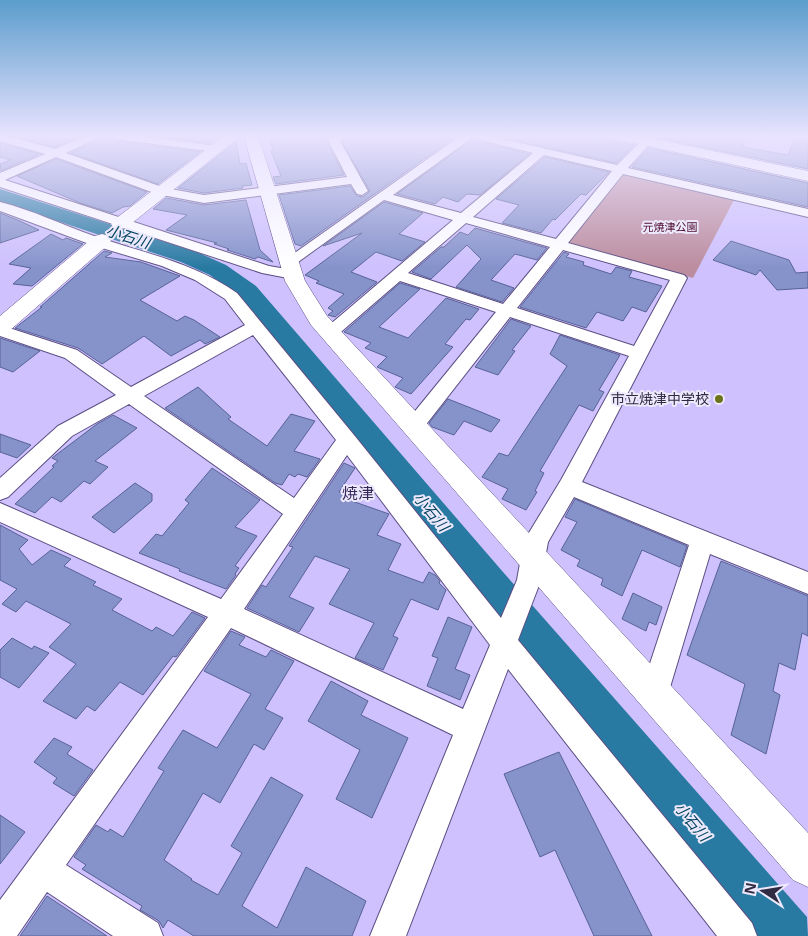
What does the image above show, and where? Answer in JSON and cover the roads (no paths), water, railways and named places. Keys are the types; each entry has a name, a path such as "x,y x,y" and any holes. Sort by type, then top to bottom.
{"street":[{"path":"130,180 162,191 204,199 354,180 361,190 381,197 464,218 678,278 569,486 536,541 526,589 388,936"},
{"path":"177,180 100,241 0,328 71,354 297,512"},
{"path":"265,180 291,268 300,292 309,308 329,333 808,865"},
{"path":"0,183 267,270 291,268 405,180"},
{"path":"329,333 509,180"},
{"path":"414,426 612,180"},
{"path":"662,180 808,213"},
{"path":"0,206 162,261 210,281 231,296 506,639 739,936"},
{"path":"398,275 639,353"},
{"path":"0,491 65,431 256,326"},
{"path":"0,930 347,440"},
{"path":"569,486 808,583"},
{"path":"0,512 226,613 471,728"},
{"path":"654,694 702,540"},
{"path":"43,870 145,936"}],"waterway":[{"name":"小石川","path":"0,195 189,257 218,270 247,291 490,584 788,936"}],"place":[{"name":"市立焼津中学校","path":"719,399"}],"district":[{"name":"焼津","path":"358,493"}],"park label":[{"name":"元焼津公園","path":"670,227"}]}
